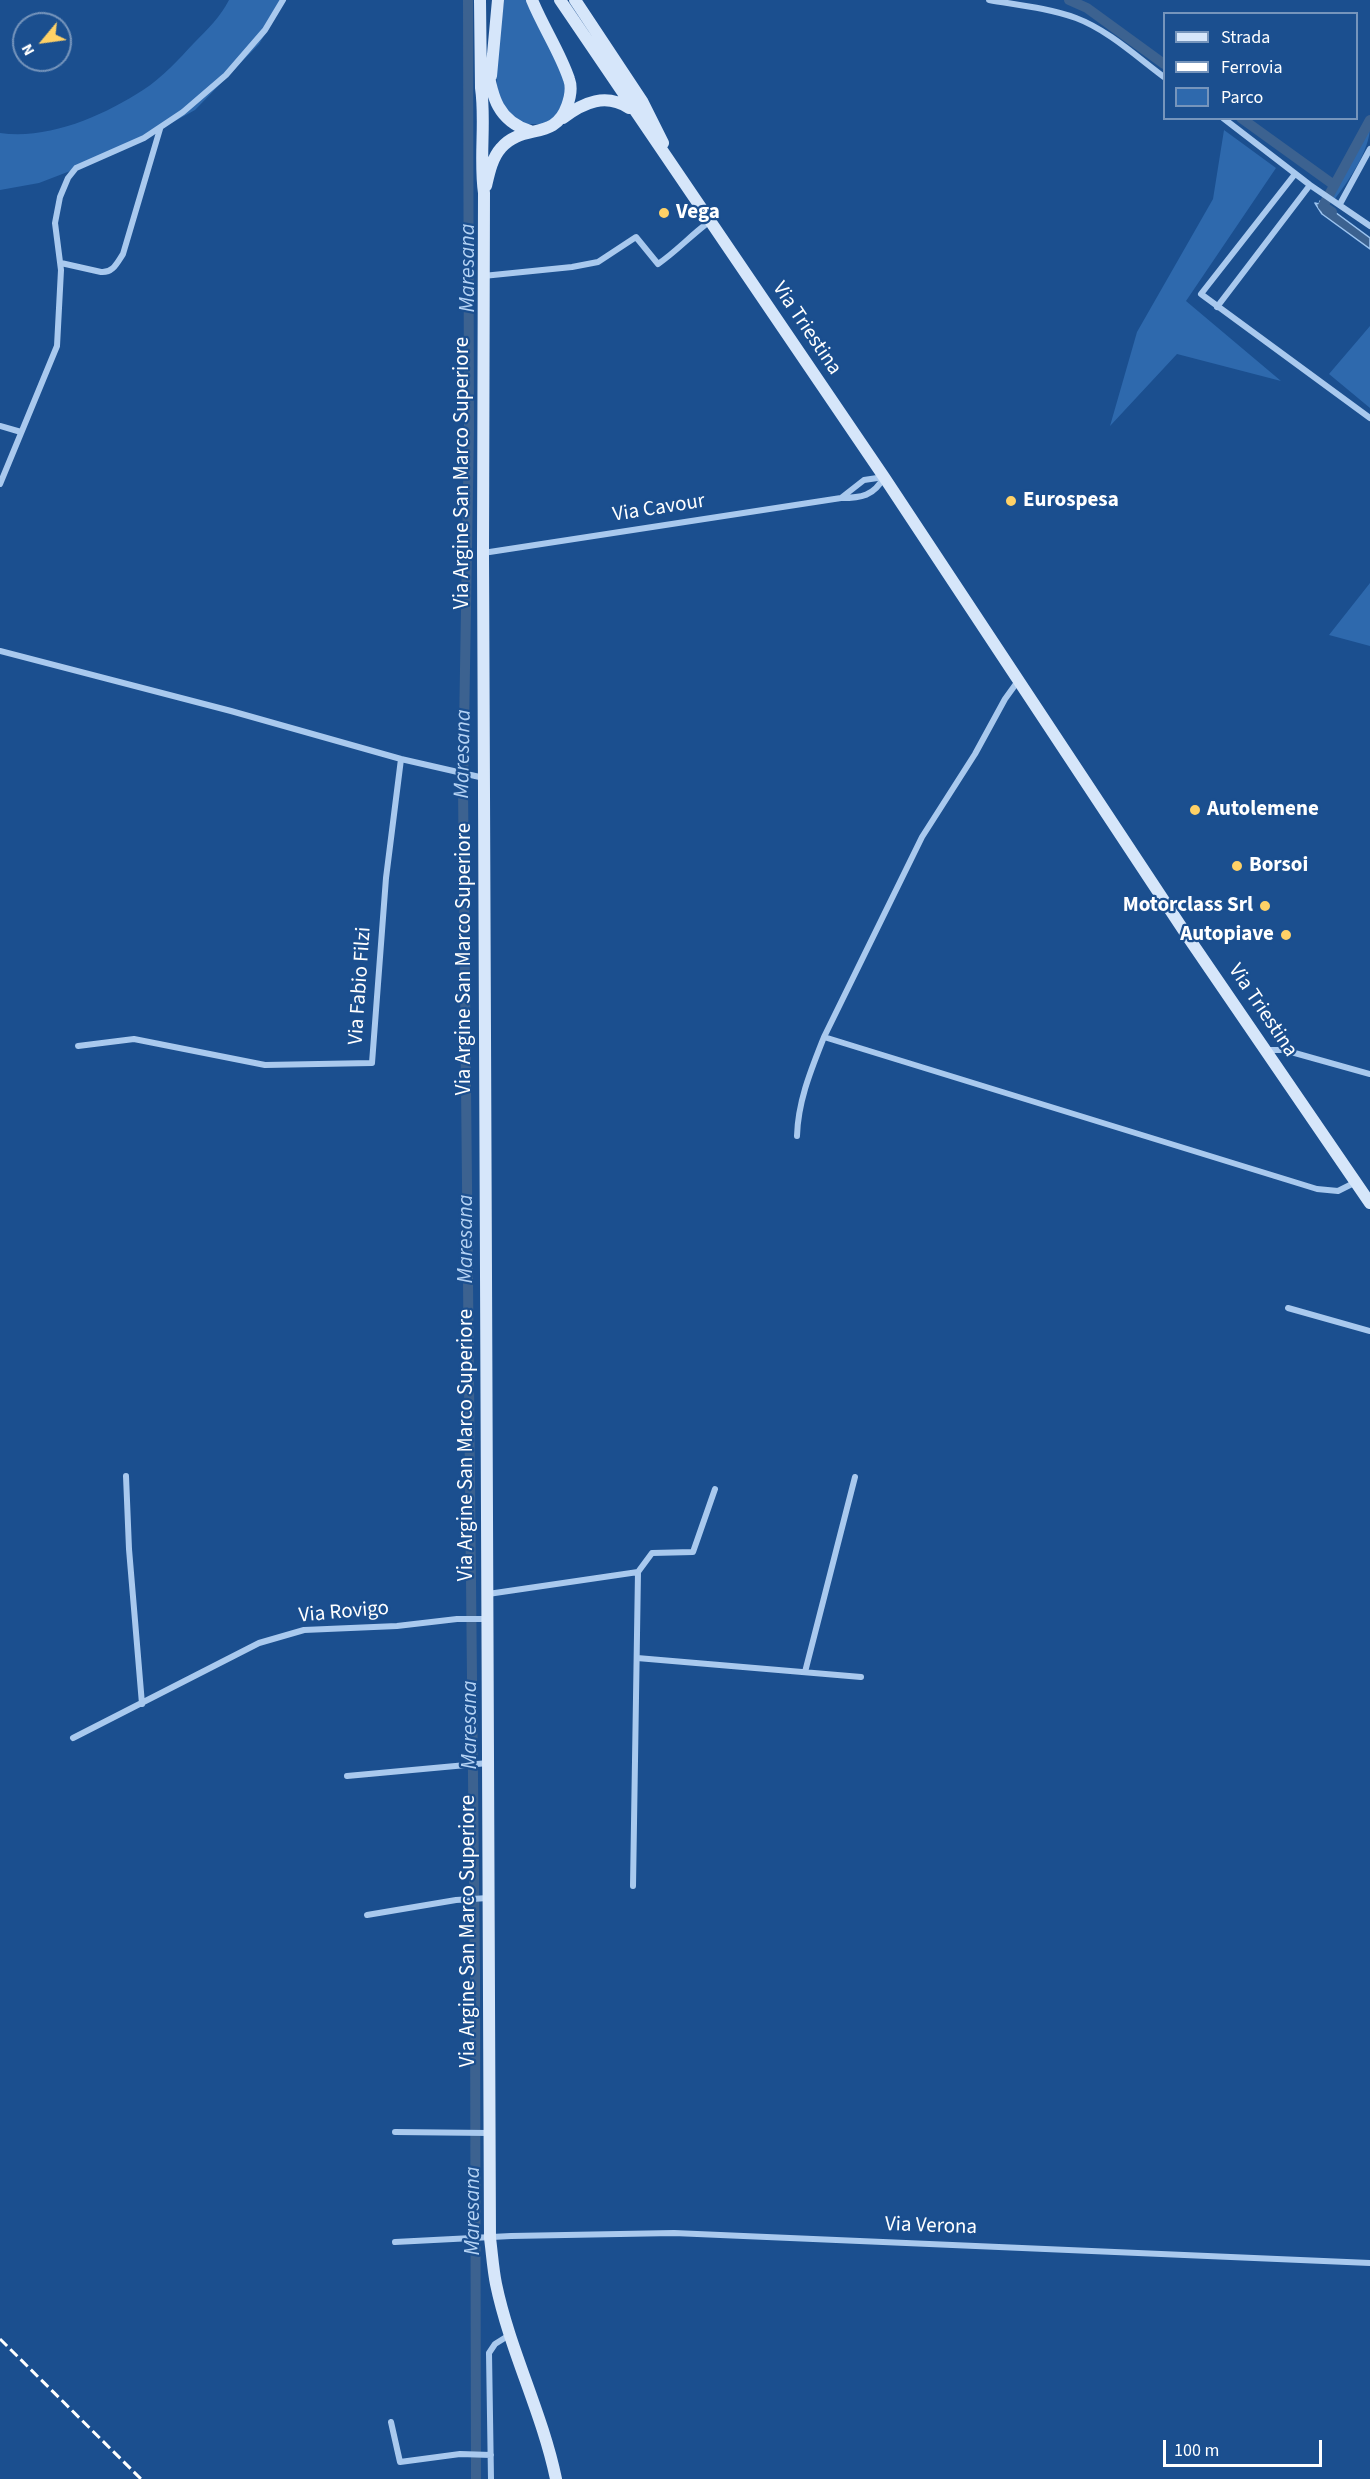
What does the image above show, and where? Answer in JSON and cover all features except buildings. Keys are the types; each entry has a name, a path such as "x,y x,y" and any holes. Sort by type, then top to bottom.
{"street":[{"path":"0,484 57,346 61,263 55,223 60,197 68,178 76,168 144,138 183,112 226,75 265,30 283,0"},
{"path":"480,0 489,87"},
{"path":"485,0 486,61 489,87 497,104 510,122 532,132"},
{"path":"484,193 481,172 498,0"},
{"path":"532,0 570,81 570,98 561,120"},
{"name":"Via Triestina","path":"560,0 884,477 1265,1050 1370,1203"},
{"path":"575,0 642,100 682,182"},
{"path":"989,0 1042,9 1077,18 1112,39 1163,75"},
{"path":"484,193 494,158 501,147 510,140 550,128 574,110 599,100 615,100 633,110"},
{"path":"1226,120 1295,174 1370,226"},
{"path":"61,263 107,273 115,267 123,254 160,128"},
{"path":"1340,204 1370,149"},
{"path":"1295,174 1201,294 1370,418"},
{"path":"1217,307 1310,185"},
{"name":"Via Argine San Marco Superiore","path":"484,193 481,777 487,1594 484,1619 486,2238 496,2283 538,2412 556,2479"},
{"path":"483,277 598,262 636,237 658,264 680,249 689,236 709,222"},
{"path":"0,426 21,432"},
{"name":"Via Cavour","path":"841,498 864,480 884,477"},
{"name":"Via Cavour","path":"483,553 841,498 859,498 873,493 884,477"},
{"path":"0,651 252,716 401,759 481,777"},
{"path":"797,1136 800,1103 824,1037 922,837 1018,681"},
{"name":"Via Fabio Filzi","path":"78,1046 134,1039 265,1065 372,1063 386,878 401,759"},
{"path":"824,1037 1300,1185 1338,1191 1356,1182"},
{"path":"1265,1050 1284,1050 1370,1074"},
{"path":"1288,1308 1370,1331"},
{"path":"126,1476 129,1549 142,1704"},
{"path":"805,1672 855,1477"},
{"path":"633,1886 638,1572 652,1553 693,1552 716,1489"},
{"path":"487,1594 638,1572"},
{"name":"Via Rovigo","path":"73,1738 259,1643 304,1630 484,1619"},
{"path":"637,1658 861,1677"},
{"path":"347,1776 485,1763"},
{"path":"367,1915 456,1900 485,1898"},
{"path":"395,2132 485,2133"},
{"name":"Via Verona","path":"395,2242 511,2236 674,2233 1370,2264"},
{"path":"491,2479 488,2455 489,2353 495,2344 511,2334"},
{"path":"392,2422 400,2462 460,2454 488,2455"}],"green space":[{"path":"229,0 286,0 259,44 195,110 117,153 39,183 0,190 0,133 37,133 56,129 93,117 127,100 170,68 213,23"},
{"path":"504,0 527,0 567,83 565,103 554,118 542,124 523,124 505,109 500,99 496,72"},
{"path":"1370,127 1366,146 1357,165 1334,200 1331,199"},
{"path":"1224,130 1276,168 1186,301 1281,381 1177,354 1110,426 1137,332 1213,199"},
{"path":"1370,326 1370,408 1329,374"},
{"path":"1370,583 1370,646 1329,635"}],"shaded area":[{"path":"1320,201 1370,238 1370,249 1322,214 1315,203 1319,204"}],"waterway":[{"name":"Maresana","path":"468,0 469,430 463,788 475,1975 476,2479"},
{"path":"1069,0 1087,8 1163,63"},
{"path":"1244,120 1334,185"},
{"path":"1332,212 1323,206 1370,120"}],"railway":[{"path":"0,2339 141,2479"}],"place":[{"name":"Vega","path":"664,213"},
{"name":"Eurospesa","path":"1011,501"},
{"name":"Autolemene","path":"1195,810"},
{"name":"Borsoi","path":"1237,866"},
{"name":"Motorclass Srl","path":"1265,906"},
{"name":"Autopiave","path":"1286,935"}]}
